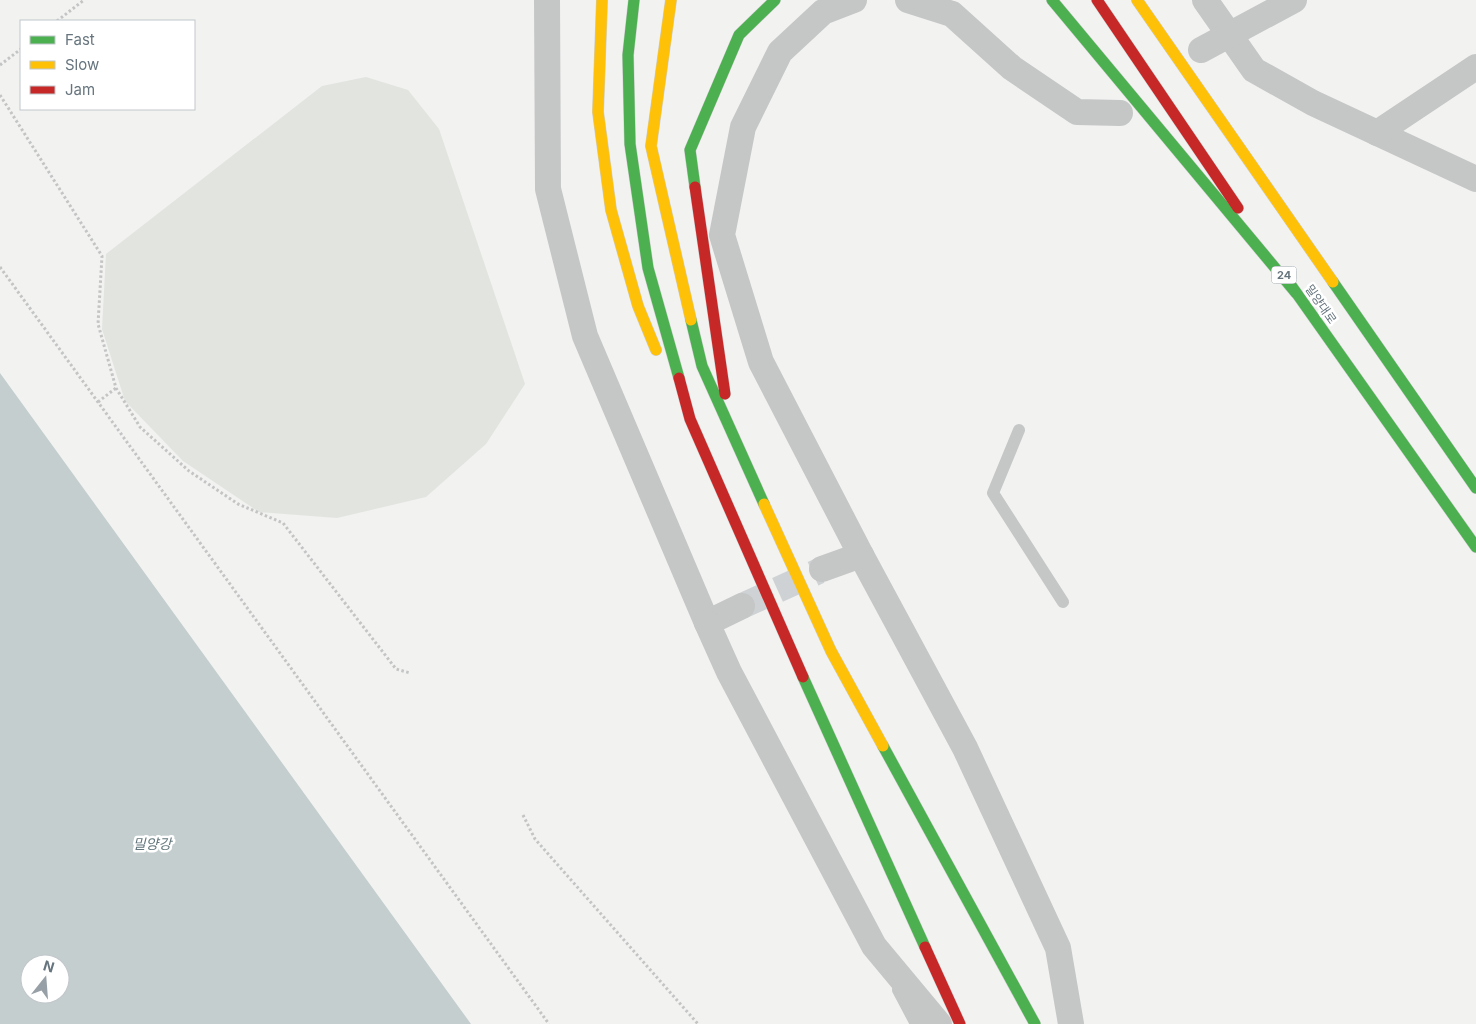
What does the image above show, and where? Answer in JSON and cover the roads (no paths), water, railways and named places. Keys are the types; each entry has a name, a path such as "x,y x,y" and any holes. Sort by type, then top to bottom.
{"main road":[{"path":"602,0 598,112 611,210 638,306 659,360"},
{"path":"634,0 628,55 630,144 648,268 690,419"},
{"path":"671,0 651,146 702,366 831,651 1035,1024"},
{"path":"730,430 690,150 739,36 775,0"},
{"path":"1052,0 1296,293"},
{"name":"밀양대로","path":"1097,0 1296,293 1476,547"},
{"name":"밀양대로","path":"1137,0 1476,488"},
{"path":"667,377 690,419 822,721 960,1024"}],"street":[{"path":"547,0 548,189 585,336 728,672 874,946 939,1024"},
{"path":"854,0 823,12 780,52 743,127 722,235 762,362 860,554 965,748 1058,948 1070,1024"},
{"path":"908,0 952,14 1012,68 1077,112 1120,113"},
{"path":"1205,0 1254,70 1313,103 1476,179"},
{"path":"1201,50 1294,0"},
{"path":"1377,133 1476,67"},
{"path":"822,569 860,554"},
{"path":"707,623 742,606"}],"lane":[{"path":"1019,430 993,492 1063,602"},
{"path":"874,946 916,1024"}],"water":[{"name":"밀양강","path":"0,373 471,1024 0,1024"}],"tunnel":[{"path":"742,606 819,571"}]}
